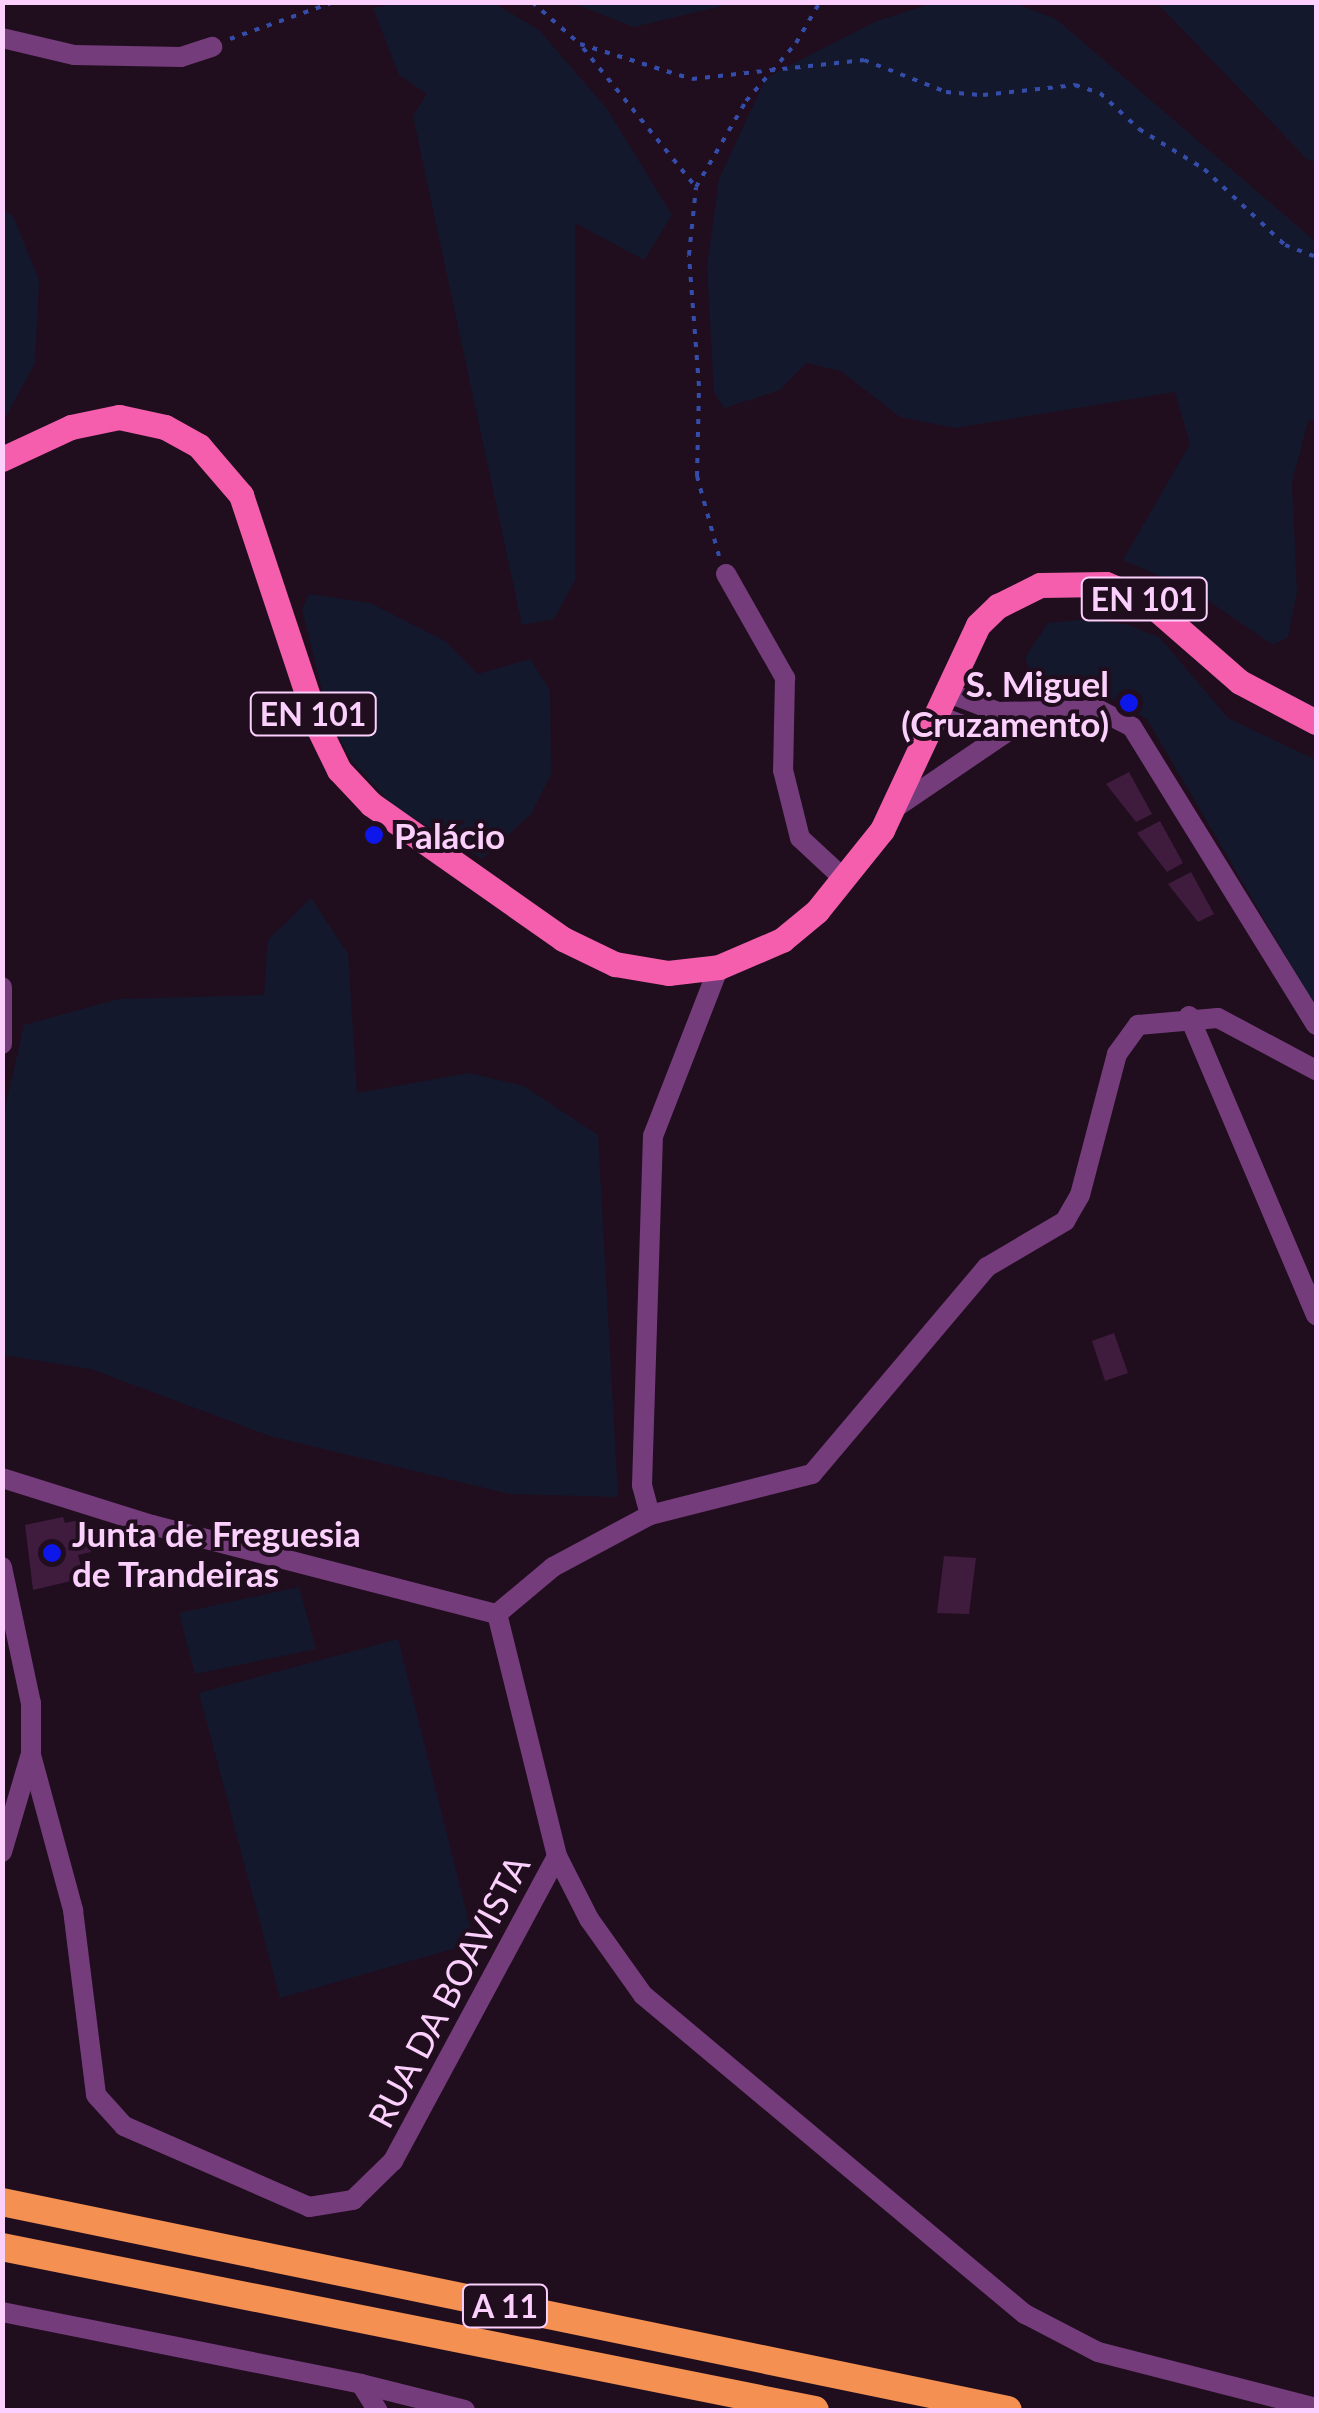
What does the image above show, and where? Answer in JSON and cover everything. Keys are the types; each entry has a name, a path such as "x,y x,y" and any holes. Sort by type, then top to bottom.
{"highway":[{"name":"A 11","path":"2,2202 1008,2410"},
{"name":"A 11","path":"2,2247 815,2410"}],"main road":[{"name":"EN 101","path":"2,459 72,427 119,417 165,427 199,446 241,495 318,727 339,770 371,804 563,940 615,964 668,973 719,967 782,940 843,878 894,808 978,626 998,606 1040,585 1076,581 1106,584 1147,601 1240,682 1316,722"}],"street":[{"path":"2,38 74,55 181,57 212,47"},
{"path":"726,574 785,678 783,770 800,838 843,878"},
{"path":"942,704 1031,716 1099,710 1132,727 1316,1025"},
{"path":"942,704 992,736"},
{"path":"894,808 992,736 1031,716"},
{"path":"650,1515 642,1486 653,1136 717,986 719,967"},
{"path":"2,987 2,1044"},
{"path":"1189,1016 1316,1315"},
{"path":"2,1478 152,1525 496,1614 554,1567 650,1515 812,1474 987,1267 1065,1221 1080,1195 1117,1054 1138,1025 1189,1016 1218,1018 1316,1070"},
{"name":"RUA DA BOAVISTA","path":"2,1567 30,1703 31,1755 74,1910 96,2095 124,2126 309,2207 352,2200 393,2161 558,1856 496,1614"},
{"path":"2,1852 31,1755"},
{"path":"558,1856 588,1919 642,1995 1025,2314 1098,2352 1316,2408"},
{"path":"2,2312 361,2384 465,2410"},
{"path":"361,2384 378,2410"}],"path":[{"path":"212,47 334,2"},
{"path":"532,2 580,44 696,187"},
{"path":"726,574 697,476 699,386 689,255 696,187 820,2"},
{"path":"580,44 692,79 864,60 946,92 984,95 1076,85 1100,92 1140,128 1204,169 1285,245 1316,257"}],"shaded area":[{"path":"406,2 497,5 539,30 607,109 672,215 644,260 575,223 575,580 554,619 522,625 413,116 427,94 399,75 373,8"},
{"path":"573,3 734,3 634,27"},
{"path":"933,3 1014,3 1056,19 1316,242 1316,420 1308,421 1292,482 1297,592 1288,637 1273,645 1194,591 1123,560 1190,444 1175,392 955,428 900,417 841,371 806,363 780,390 724,408 714,392 707,266 719,179 766,78 874,22"},
{"path":"1157,3 1316,3 1316,163 1307,159"},
{"path":"3,211 13,216 39,280 35,363 3,422"},
{"path":"309,594 370,603 445,641 478,674 530,659 550,690 551,774 531,814 482,859 392,805 352,761 329,718 302,609"},
{"path":"1079,620 1126,624 1160,638 1228,718 1316,760 1316,1007 1147,719 1102,693 1055,701 1036,686 1025,658 1048,623"},
{"path":"311,898 348,954 357,1093 469,1073 524,1086 598,1135 618,1497 510,1494 270,1436 91,1369 3,1355 3,1118 24,1025 119,999 264,995 268,940"},
{"path":"299,1587 316,1649 195,1674 179,1613"},
{"path":"398,1639 474,1943 280,1998 199,1693"}],"building":[{"path":"1129,772 1152,814 1136,822 1106,784"},
{"path":"1160,821 1183,863 1167,872 1137,833"},
{"path":"1191,872 1214,914 1198,922 1168,884"},
{"path":"1114,1333 1128,1373 1105,1381 1092,1341"},
{"path":"63,1517 65,1523 84,1519 91,1552 78,1555 84,1578 33,1590 25,1525"},
{"path":"944,1556 976,1558 969,1614 937,1613"}],"place":[{"name":"S. Miguel (Cruzamento)","path":"1129,703"},
{"name":"Palácio","path":"374,835"},
{"name":"Junta de Freguesia de Trandeiras","path":"52,1553"}]}
